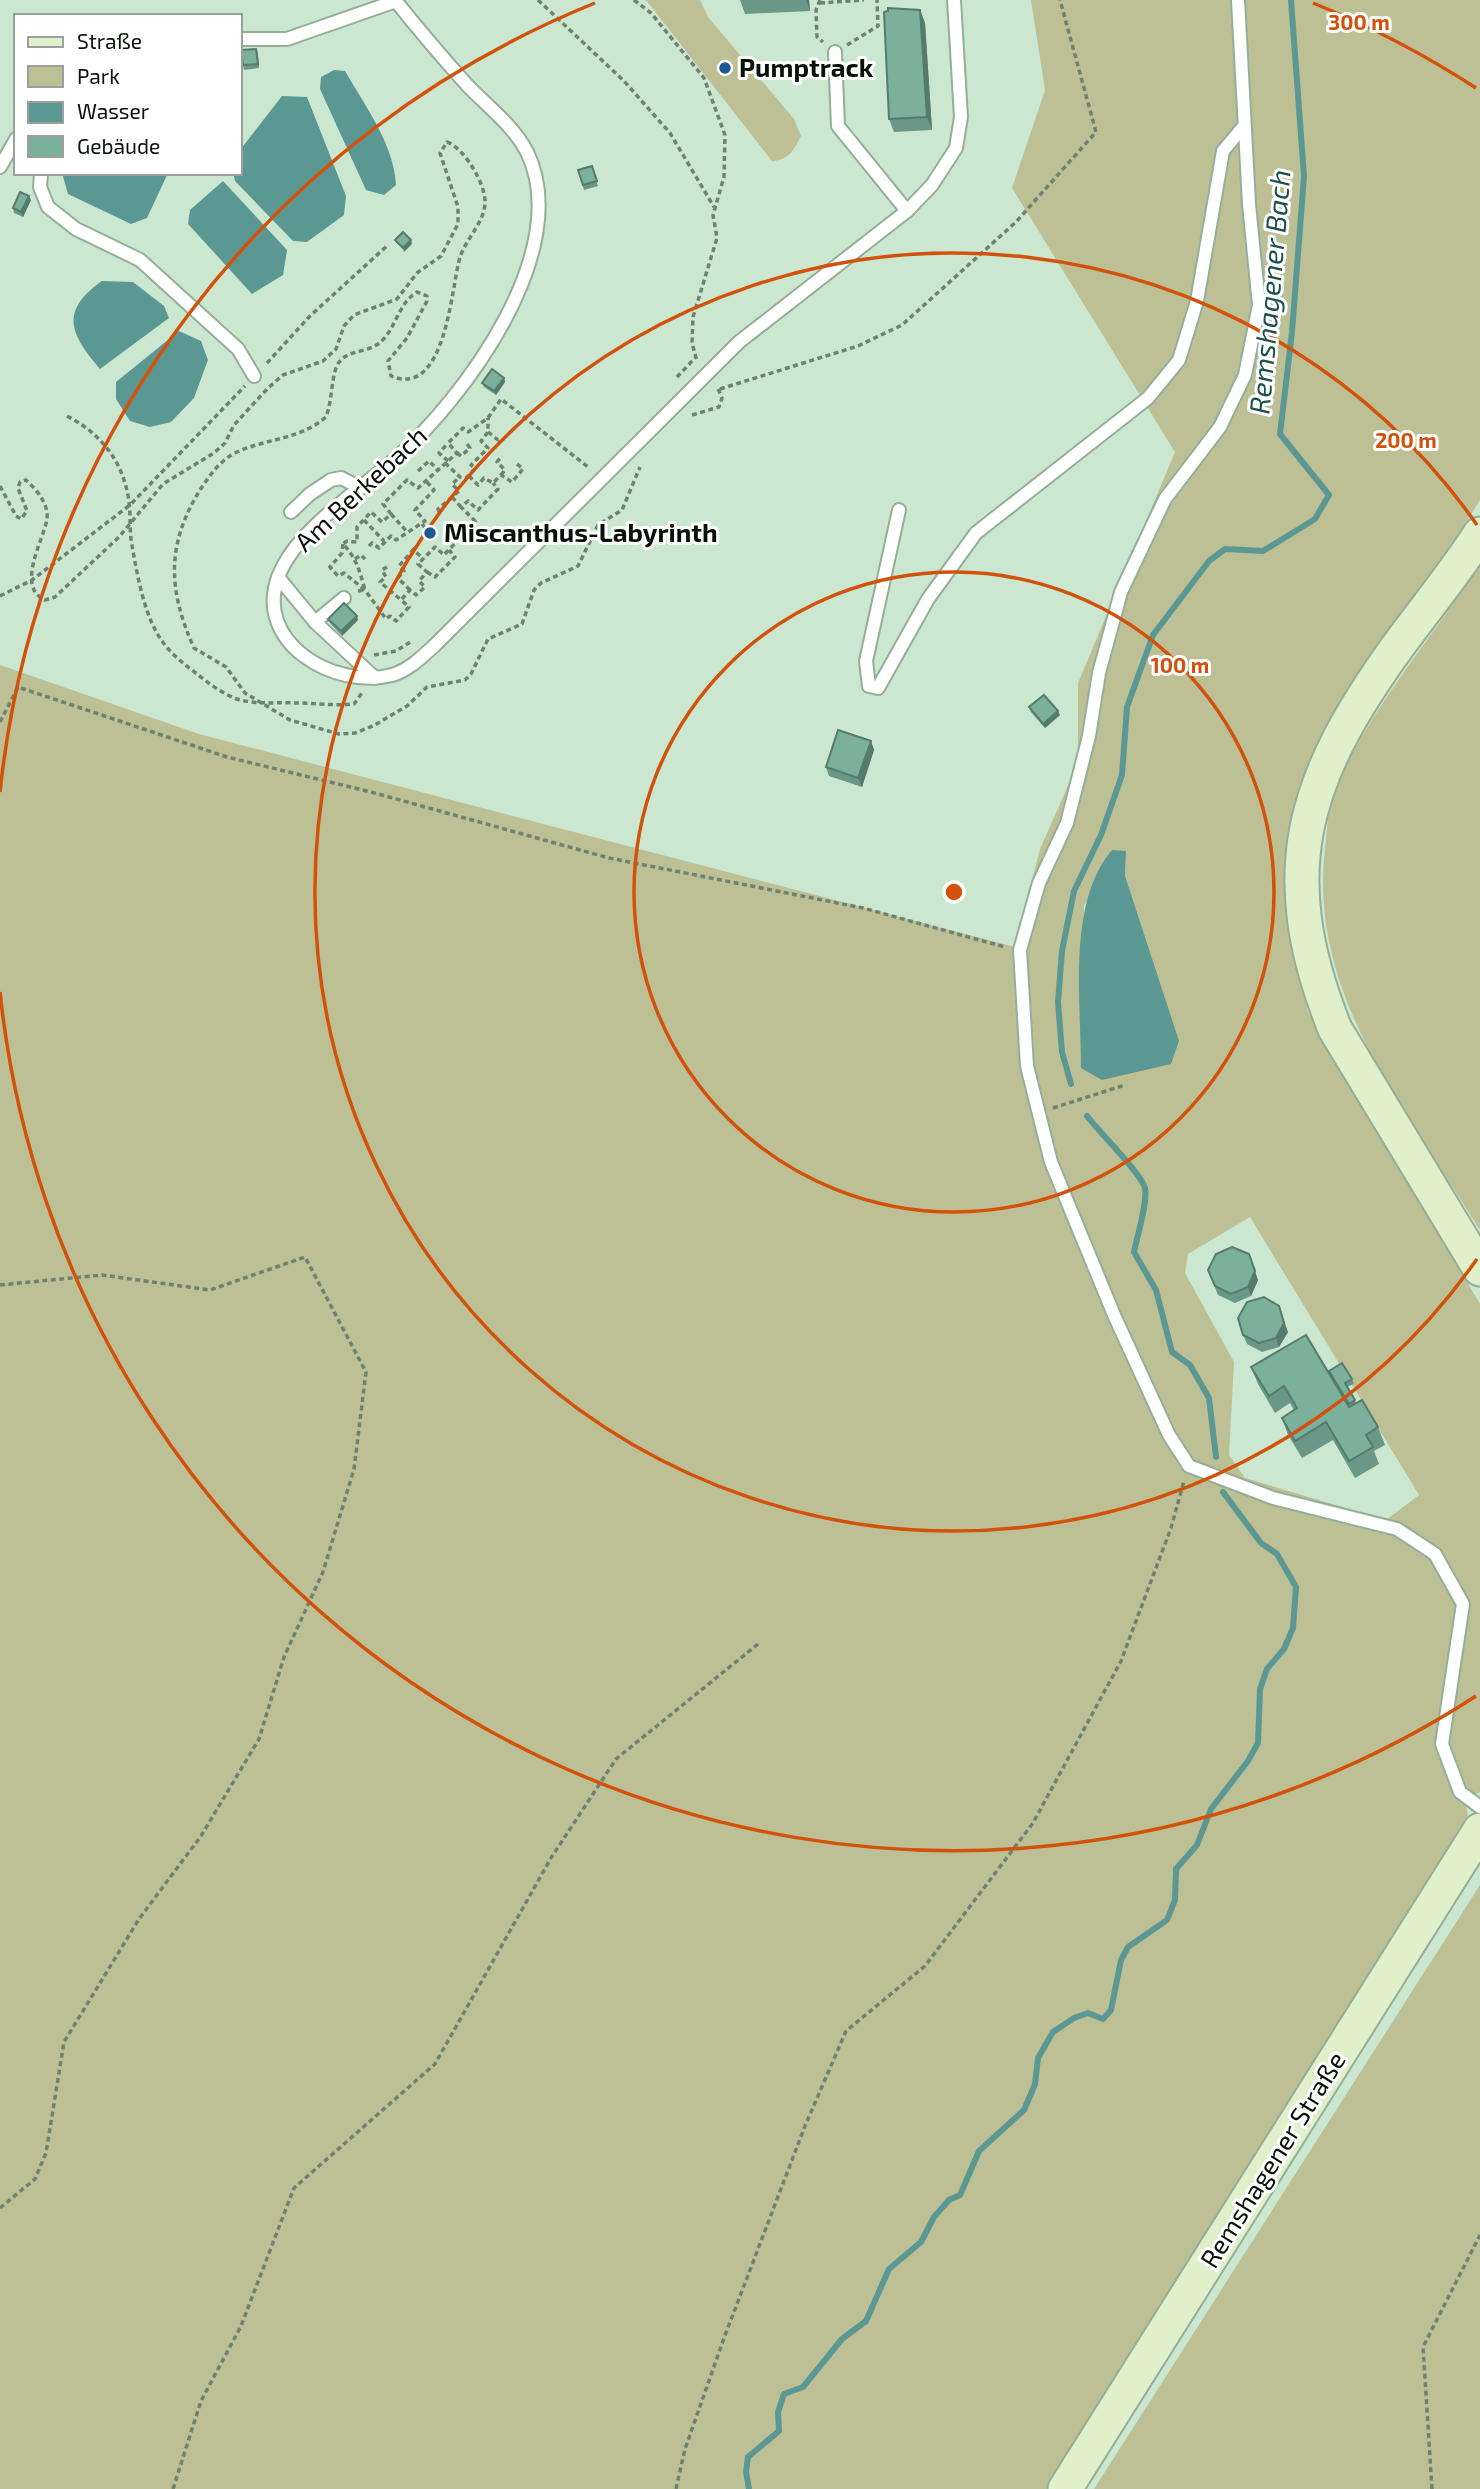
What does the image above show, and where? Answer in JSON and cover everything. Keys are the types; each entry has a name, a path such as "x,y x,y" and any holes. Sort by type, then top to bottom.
{"main road":[{"path":"1480,534 1396,650 1343,732 1324,768 1309,816 1300,880 1309,950 1318,987 1335,1029 1480,1269"},
{"name":"Remshagener Straße","path":"1065,2489 1480,1830"}],"lane":[{"name":"Am Berkebach","path":"242,39 287,38 395,0 468,86 512,129 527,152 532,167 538,213 520,286 495,340 428,428 302,540 278,577 274,598 276,616 289,643 319,668 375,678 402,671 435,645 739,342 907,211 932,185 956,148 961,117 954,0"},
{"path":"1238,0 1244,126 1259,305 1245,375 1220,427 1165,499 1121,593 1099,673 1089,736 1067,823 1039,883 1020,950 1027,1066 1051,1161 1114,1315 1169,1435 1189,1466 1273,1498 1397,1530 1435,1554 1463,1604 1442,1744 1460,1792 1480,1807"},
{"path":"835,52 838,126 907,211"},
{"path":"899,510 866,661 869,686 878,688 928,599 976,533 1148,398 1180,360 1197,301 1223,151 1244,126"},
{"path":"0,167 14,142"},
{"path":"41,175 40,187 48,207 76,229 140,260 237,349 254,376"},
{"path":"291,512 331,480 341,478 361,488"},
{"path":"278,577 315,622 375,678"},
{"path":"315,622 344,598"}],"path":[{"path":"538,0 624,81 670,133 714,206"},
{"path":"634,0 651,13 704,78 717,107 725,135 724,177 714,206 713,222 717,238 692,317 695,358 720,388 722,398 719,407 689,417"},
{"path":"863,0 820,2 816,10 817,37 835,52 878,26 877,0"},
{"path":"720,388 858,346 902,325 1016,222 1096,132 1060,0"},
{"path":"0,486 16,516 21,519 27,511 18,488 20,482 26,480 33,486 45,505 47,518 34,559 32,580 34,592 39,598 45,600 55,597 128,524 163,484 214,453 225,443 234,425 275,382 283,375 323,361 336,349 344,326 354,316 397,299 417,273 441,256 458,225 458,206 440,153 447,142 459,146 473,167 485,201 482,216 459,259 445,335 432,361 411,379 402,381 391,376 388,370 388,361 407,338 427,301 427,296 417,292 403,303 379,344 347,355 341,361 336,369 326,417 297,436 237,452 223,460 184,516 177,535 174,565 176,584 180,606 194,648 226,667 245,693 290,720 339,734 355,733 373,726 407,706 427,687 465,680 471,674 488,639 522,624 534,590 541,583 578,566 598,525 622,510 639,468 645,461"},
{"path":"0,596 32,580 130,505 310,316 388,245"},
{"path":"669,386 695,358"},
{"path":"460,477 439,453 463,428 468,432 488,418 501,399 588,467"},
{"path":"67,416 87,426 111,451 124,476 130,505 128,524 149,611 161,639 177,657 208,682 236,699 263,703 354,704 375,678"},
{"path":"439,512 459,491 453,484 460,477 469,476 475,470 471,466 488,448 481,440 488,432 488,418"},
{"path":"488,432 498,440 500,438"},
{"path":"448,443 461,456 470,448 467,444"},
{"path":"408,533 383,503 407,480 418,488 457,453"},
{"path":"493,483 505,470 498,462 502,456"},
{"path":"583,472 597,457"},
{"path":"418,471 429,461 438,470"},
{"path":"501,475 512,482 523,469 515,462"},
{"path":"461,507 468,500 478,510 498,489 484,478 478,485 469,476"},
{"path":"369,546 372,542 379,548 391,536 396,540 425,521 415,510 434,490 426,481"},
{"path":"449,550 455,557 435,578 418,564 435,547 444,555 459,539 453,533 462,523 469,528 475,521 452,497"},
{"path":"343,544 347,541 357,542 357,527 372,512 382,522 391,514"},
{"path":"364,520 384,541"},
{"path":"422,524 432,535 428,539"},
{"path":"343,544 355,559 365,590"},
{"path":"343,544 342,553 330,567 338,576 344,573 365,590 386,619 390,616 397,621 409,607 380,582 386,577 382,570 387,567"},
{"path":"423,558 414,548 399,566 404,571 398,578 416,595 425,587 419,581 427,572"},
{"path":"355,559 361,555 365,559"},
{"path":"344,598 365,590"},
{"path":"401,600 410,590"},
{"path":"337,644 348,636 358,648 375,656 396,651 419,635"},
{"path":"0,722 18,687 227,757 371,792 609,858 863,908 1020,950"},
{"path":"1037,1113 1125,1085"},
{"path":"0,1285 102,1275 210,1290 305,1257 366,1372 354,1469 323,1572 284,1657 259,1739 201,1836 139,1919 64,2042 46,2153 35,2179 0,2208"},
{"path":"676,2489 684,2448 724,2339 805,2126 846,2031 925,1966 1033,1824 1121,1661 1171,1528 1189,1466"},
{"path":"173,2489 201,2400 241,2326 294,2188 435,2064 551,1858 616,1759 758,1644"},
{"path":"1432,2489 1423,2347 1480,2235"}],"green space":[{"name":"Pumptrack","path":"646,0 700,0 708,17 794,119 801,136 790,153 783,159 772,161"},
{"path":"1031,0 1480,0 1480,500 1444,558 1351,688 1308,763 1289,831 1285,892 1288,932 1308,1012 1480,1304 1480,1792 1470,1797 1466,1804 1468,1819 1439,1872 1048,2489 0,2489 0,665 199,734 1015,947 1040,849 1078,763 1078,683 1175,452 1012,188 1045,90","holes":["1126,851 1125,876 1081,1068 1084,905","1250,1217 1419,1495 1386,1520 1245,1478 1229,1455 1234,1362 1185,1273 1188,1254"]},
{"path":"1480,564 1480,1230 1395,1097 1369,1050 1348,1003 1332,954 1324,903 1328,816 1345,768 1380,708"},
{"path":"1480,1885 1480,2489 1094,2489"}],"water":[{"path":"334,70 345,71 390,155 396,185 384,195 366,190 320,89 321,77"},
{"path":"282,96 307,97 346,196 344,215 307,242 293,241 235,181 234,175 242,175 242,147"},
{"path":"63,175 167,175 147,218 131,224 68,194"},
{"path":"223,181 287,250 283,275 252,294 188,224 190,210"},
{"path":"102,281 133,282 164,306 169,318 100,369 82,345 74,323 79,302"},
{"path":"179,331 201,341 208,360 194,398 171,422 150,427 130,421 116,399 116,382"},
{"path":"1112,850 1126,851 1125,876 1179,1041 1171,1064 1102,1080 1081,1068 1080,954 1082,924 1088,897 1098,872"}],"building":[{"path":"888,8 920,10 927,117 889,119 884,12 888,11"},
{"path":"256,49 258,64 243,65 242,50"},
{"path":"592,166 597,181 583,185 578,170"},
{"path":"20,192 29,196 21,212 13,208"},
{"path":"403,232 411,240 403,248 395,240"},
{"path":"492,369 504,378 494,391 482,383"},
{"path":"344,603 357,616 341,631 328,619"},
{"path":"1044,695 1058,711 1043,724 1029,707"},
{"path":"838,730 871,741 858,778 826,767"},
{"path":"1232,1247 1249,1254 1255,1271 1248,1287 1231,1294 1215,1286 1208,1270 1216,1254"},
{"path":"1264,1297 1279,1306 1284,1323 1276,1338 1259,1343 1243,1335 1238,1318 1247,1302"},
{"path":"1306,1335 1349,1407 1362,1400 1378,1427 1366,1435 1373,1447 1349,1461 1326,1422 1295,1441 1282,1418 1297,1408 1284,1386 1269,1396 1251,1367"},
{"path":"1342,1363 1352,1379 1345,1383 1355,1400 1349,1404 1329,1371"}],"waterway":[{"name":"Remshagener Bach","path":"1071,1084 1062,1052 1058,1002 1062,951 1074,891 1101,835 1122,775 1127,707 1153,635 1209,561 1225,549 1263,551 1315,519 1329,495 1280,434 1292,332 1304,176 1291,0"},
{"name":"Remshagener Bach","path":"1087,1116 1128,1163 1145,1188 1144,1210 1134,1252 1156,1290 1172,1352 1190,1365 1209,1398 1216,1457"},
{"name":"Remshagener Bach","path":"749,2489 746,2472 748,2457 779,2431 778,2412 784,2394 803,2387 842,2339 866,2321 889,2269 921,2242 934,2217 949,2200 960,2195 979,2151 1024,2110 1035,2084 1038,2058 1053,2032 1074,2018 1088,2013 1103,2019 1111,2010 1121,1960 1128,1947 1167,1920 1175,1900 1176,1869 1197,1845 1211,1809 1248,1761 1258,1743 1260,1689 1267,1669 1284,1649 1293,1628 1296,1587 1277,1554 1261,1543 1223,1492"}],"place":[{"name":"Pumptrack","path":"725,68"},
{"name":"Miscanthus-Labyrinth","path":"430,533"}]}
